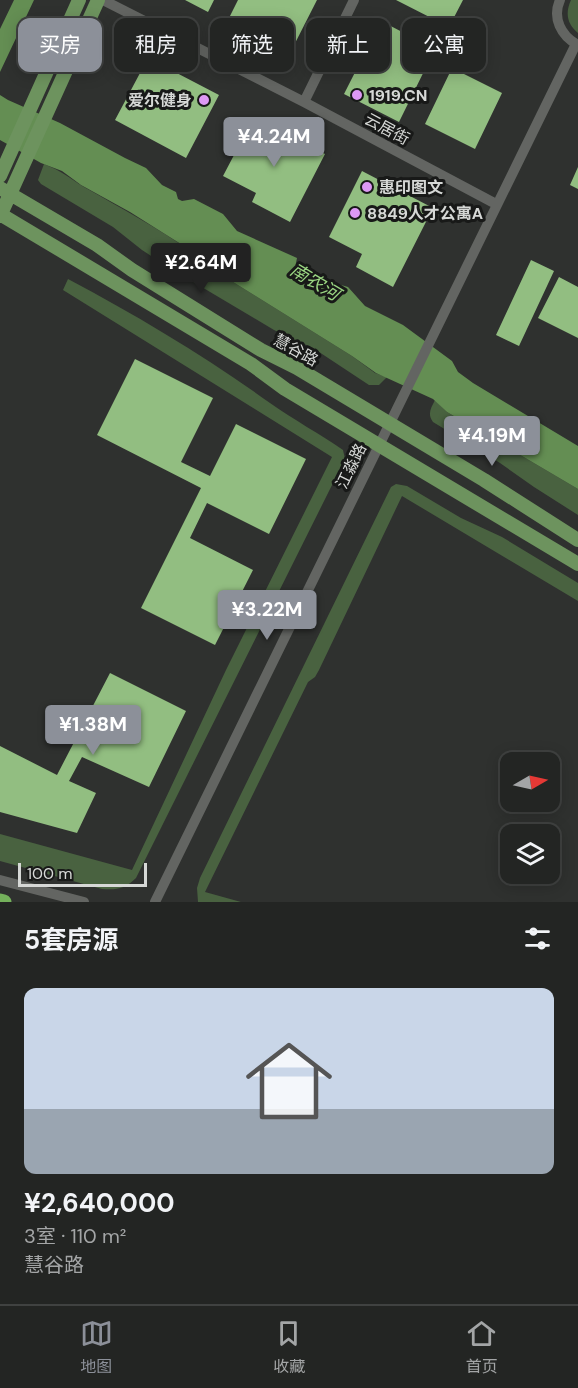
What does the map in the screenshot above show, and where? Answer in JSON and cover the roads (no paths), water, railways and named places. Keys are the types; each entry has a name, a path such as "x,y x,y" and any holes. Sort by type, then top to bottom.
{"main road":[{"path":"0,176 79,0"},
{"path":"98,0 21,166 5,190 0,215 251,364 285,389 578,564"},
{"name":"慧谷路","path":"5,190 97,245 132,270 261,350 297,368 484,480 578,540"}],"street":[{"name":"云居街","path":"103,0 304,102 496,204"},
{"path":"304,102 354,0"},
{"path":"560,0 557,16 560,28 566,37 577,44"},
{"name":"江淼路","path":"155,902 388,423 431,341 496,204 577,44"},
{"path":"0,880 84,902"}],"water":[{"path":"14,0 34,0 26,18 18,18 18,34 0,72 0,29"},
{"name":"南农河","path":"0,95 146,168 162,185 176,192 178,199 182,201 194,199 223,214 237,231 297,258 296,263 300,269 307,268 317,278 348,287 365,306 403,325 452,361 458,372 473,383 578,446 578,489 447,412 433,399 376,373 204,264 194,262 192,252 130,212 81,185 62,171 41,163 0,140"}],"place":[{"name":"1919.CN","path":"357,95"},
{"name":"爱尔健身","path":"204,100"},
{"name":"惠印图文","path":"367,187"},
{"name":"8849人才公寓A","path":"355,213"}]}
